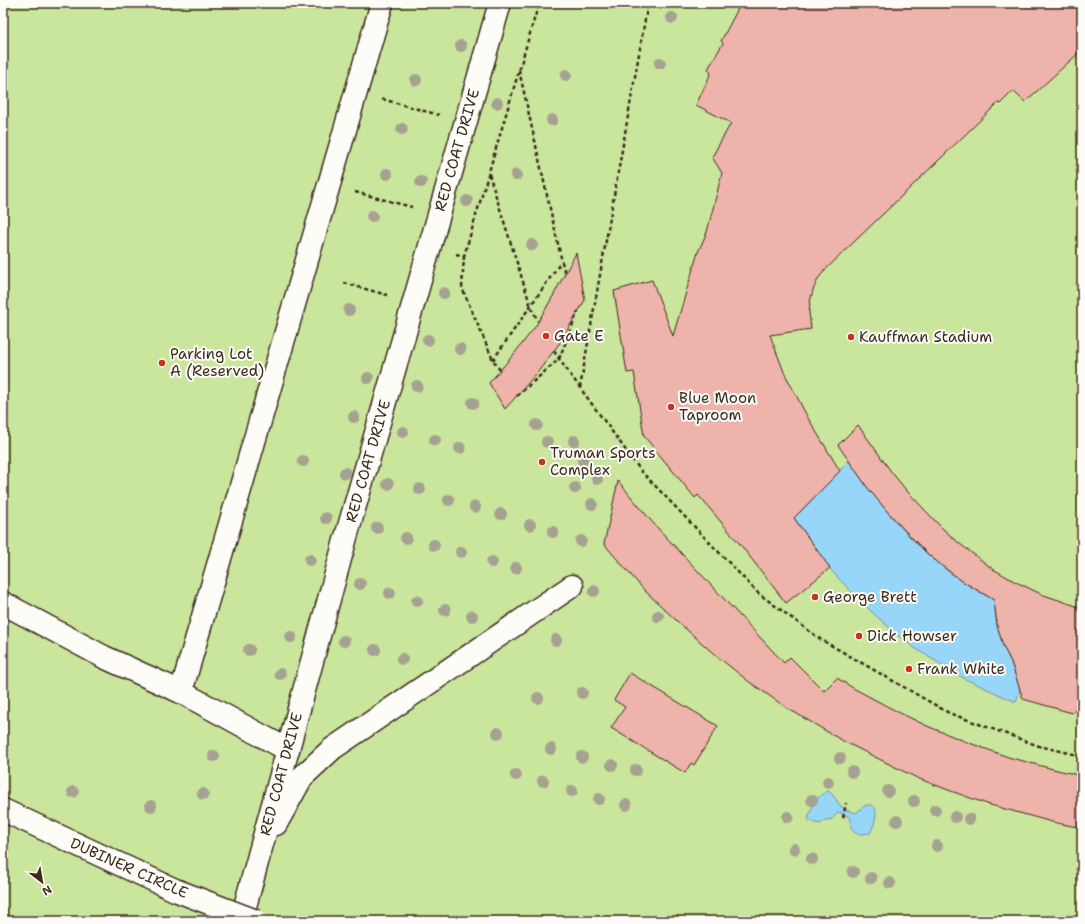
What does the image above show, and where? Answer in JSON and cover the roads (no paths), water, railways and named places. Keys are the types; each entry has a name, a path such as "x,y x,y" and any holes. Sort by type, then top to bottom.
{"street":[{"path":"181,692 382,3"},
{"name":"RED COAT DRIVE","path":"241,921 346,537 500,3"},
{"path":"260,852 302,777 332,749 572,586"},
{"path":"3,603 104,657 181,692 288,750"},
{"name":"DUBINER CIRCLE","path":"3,810 175,890 256,921"}],"water":[{"path":"849,461 874,495 914,542 945,569 966,584 997,601 995,612 997,625 1003,646 1011,662 1020,690 1016,702 965,679 916,649 895,633 831,570 794,518"},
{"path":"828,791 846,810 856,813 868,805 872,805 875,808 875,821 870,833 855,833 851,827 851,818 839,812 832,819 826,820 820,824 810,821 808,818 815,802 820,796"}],"place":[{"name":"Gate E","path":"546,336"},
{"name":"Kauffman Stadium","path":"851,337"},
{"name":"Parking Lot A (Reserved)","path":"162,363"},
{"name":"Blue Moon Taproom","path":"671,407"},
{"name":"Truman Sports Complex","path":"542,462"},
{"name":"George Brett","path":"815,597"},
{"name":"Dick Howser","path":"859,636"},
{"name":"Frank White","path":"909,669"}]}
